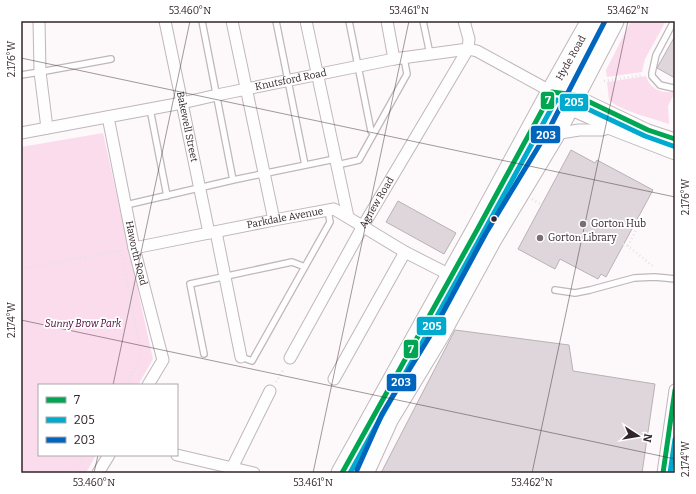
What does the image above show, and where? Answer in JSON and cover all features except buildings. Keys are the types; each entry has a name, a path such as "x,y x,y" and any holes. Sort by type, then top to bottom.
{"highway":[{"name":"Hyde Road","path":"342,473 459,280 552,92 592,21"},
{"name":"Hyde Road","path":"363,473 388,418 439,334 459,280 492,237 554,134 613,21"}],"street":[{"path":"39,21 40,72 46,128"},
{"name":"Bakewell Street","path":"165,21 199,189 224,276 242,358"},
{"path":"232,21 274,220"},
{"path":"306,21 348,217"},
{"path":"387,21 399,58"},
{"path":"464,21 469,39 468,49"},
{"name":"Knutsford Road","path":"21,133 182,103 399,58 468,49 477,51 552,92"},
{"name":"Agnew Road","path":"290,358 363,226 468,49"},
{"path":"552,92 571,102 608,128 675,154"},
{"path":"571,102 675,139"},
{"name":"Haworth Road","path":"108,117 134,248 162,360 149,384"},
{"path":"554,134 579,130 602,130 608,128"},
{"name":"Parkdale Avenue","path":"134,248 334,209 405,252 459,280"},
{"path":"334,379 405,252"},
{"path":"663,473 670,456 675,390"},
{"path":"232,468 270,391"},
{"path":"178,455 254,473"},
{"path":"98,473 108,456"}],"lane":[{"path":"202,21 233,180"},
{"path":"276,21 305,165"},
{"path":"349,21 371,131 374,133"},
{"path":"423,21 430,54"},
{"path":"674,21 656,55 652,76 660,85 673,88 675,87"},
{"path":"126,205 305,165 359,160 407,74 399,58"},
{"path":"21,75 111,59"},
{"path":"150,109 167,196"},
{"path":"242,358 252,361 330,222 328,210"},
{"path":"204,354 190,284 292,262 304,267"},
{"path":"555,290 575,293 634,278 654,277 675,279"}],"path":[{"path":"604,81 652,73"},
{"path":"530,198 542,205"},
{"path":"628,246 636,230"},
{"path":"624,244 654,267 654,269"},
{"path":"21,268 134,248"},
{"path":"121,250 141,352 139,361 127,384"},
{"path":"270,391 290,358"},
{"path":"74,473 84,456"}],"green space":[{"path":"631,21 666,21 645,59 642,72 607,77 606,70"},
{"path":"646,76 651,85 657,90 675,92 668,106 669,124 628,111 609,100 607,82"},
{"name":"Sunny Brow Park","path":"103,133 153,359 139,384 38,384 38,456 95,456 86,473 21,473 21,147"}],"transit line":[{"name":"203","path":"357,470 382,414 433,331 486,233 548,131 605,21"},
{"name":"7","path":"342,473 552,92 575,95 648,130 675,139"},
{"name":"205","path":"350,473 556,100 573,102 645,136 673,146"},
{"name":"7","path":"663,473 675,390"},
{"name":"205","path":"670,473 675,439"}],"place":[{"name":"Gorton Hub","path":"583,224"},
{"name":"Gorton Library","path":"540,238"}]}
